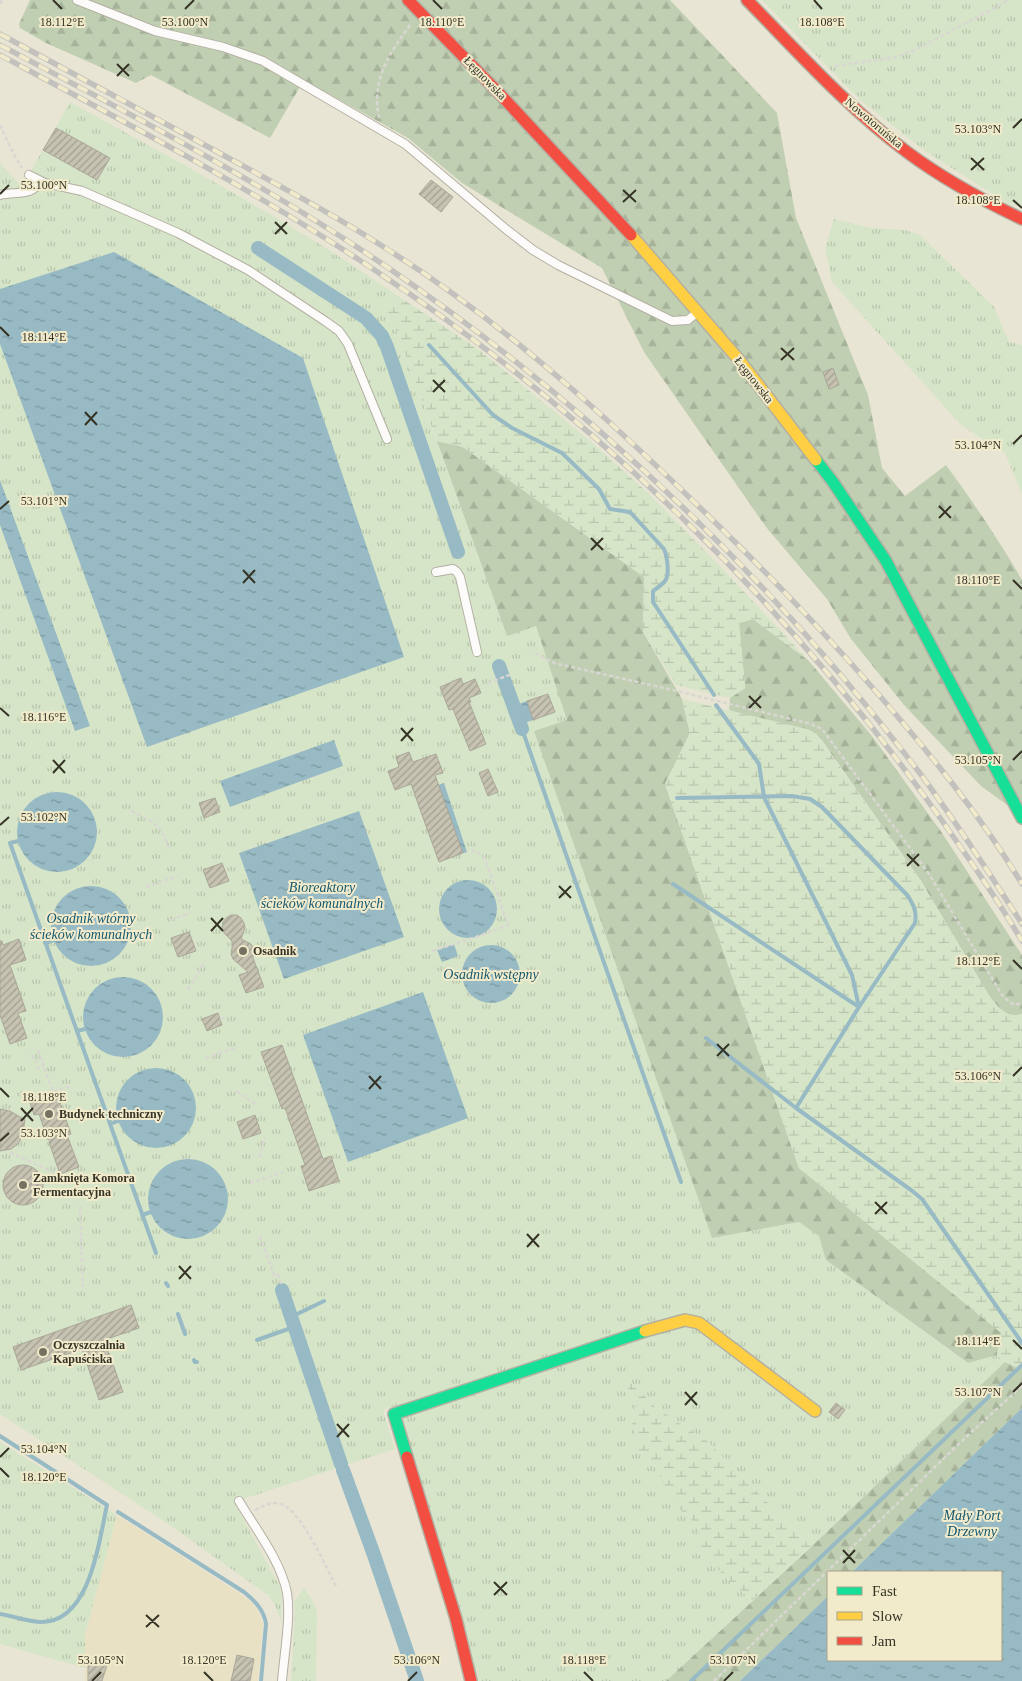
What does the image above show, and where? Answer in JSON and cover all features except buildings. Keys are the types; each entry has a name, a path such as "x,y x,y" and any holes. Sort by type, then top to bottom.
{"street":[{"name":"Łęgnowska","path":"408,0 496,90 623,226 740,361 833,482 886,562 1022,818"},
{"name":"Nowotoruńska","path":"747,0 814,68 894,141 968,191 1022,219"},
{"path":"471,1681 458,1626 392,1410 685,1320 699,1323 815,1411"}],"lane":[{"path":"77,0 155,31 223,47 263,61 405,144 507,230 533,250 558,265 672,322 688,320 698,312"},
{"path":"29,175 40,181 82,191 178,234 248,270 326,321 339,331 348,344 387,439"},
{"path":"0,195 30,192 38,186 40,181"},
{"path":"436,572 453,569 460,577 477,652"},
{"path":"239,1500 274,1559 287,1592 288,1614 282,1681"}],"path":[{"path":"0,4 2,0"},
{"path":"814,68 896,57 949,33 1009,0"},
{"path":"382,131 376,104 378,82 382,69 399,39 419,11"},
{"path":"0,125 19,164 29,175"},
{"path":"535,653 554,664 677,690 811,724 822,729 929,874 1002,995 1009,1002 1016,1005 1021,1003"},
{"path":"488,683 512,674"},
{"path":"131,811 155,823 163,832 170,851"},
{"path":"432,951 508,925 486,859 472,850 468,850"},
{"path":"146,887 178,876"},
{"path":"171,920 190,913"},
{"path":"188,990 205,961"},
{"path":"220,1019 227,1017"},
{"path":"206,1058 238,1047"},
{"path":"38,1050 53,1092"},
{"path":"31,1055 36,1059 39,1068"},
{"path":"29,1100 70,1086"},
{"path":"236,1091 255,1104"},
{"path":"259,1157 265,1137"},
{"path":"10,1152 69,1180"},
{"path":"250,1184 283,1172"},
{"path":"80,1206 83,1292"},
{"path":"260,1236 274,1275 278,1274 282,1286"},
{"path":"827,1571 952,1450 1022,1386"},
{"path":"247,1514 269,1504 275,1503 287,1507 306,1531 337,1588"},
{"path":"714,1681 827,1571"}],"shaded area":[{"path":"117,1515 252,1603 259,1613 263,1624 258,1681 85,1681 85,1635"}],"green space":[{"path":"30,0 670,0 777,113 796,218 868,395 882,468 905,496 946,465 986,521 1022,580 1022,816 981,786 904,705 851,639 827,599 766,527 644,352 602,268 462,183 408,138 304,80 270,138 151,75 136,83 46,43 20,28 19,24"},
{"path":"762,0 1022,0 1022,208 1007,203 925,151 860,100"},
{"path":"70,102 196,171 278,219 359,269 398,296 383,313 392,322 398,334 507,636 536,626 568,720 535,731 712,1238 799,1222 820,1236 826,1260 967,1363 997,1355 1005,1362 811,1547 707,1441 655,1407 624,1375 628,1389 636,1403 632,1423 638,1450 655,1466 674,1504 698,1526 702,1555 752,1601 666,1681 477,1681 394,1406 383,1410 395,1449 234,1502 279,1585 282,1596 281,1622 275,1605 268,1595 165,1522 0,1414 0,163 22,187"},
{"path":"834,219 871,228 905,230 920,235 994,307 1009,342 1022,345 1022,494 1005,453 961,425 832,282 825,248"},
{"path":"398,296 478,349 588,439 649,494 808,660 753,619 739,623 745,688 730,698 676,685 643,632 644,577 463,447 437,441 398,334 392,322 383,313"},
{"path":"437,441 463,447 644,577 643,632 682,699 690,733 665,784 799,1168 1002,1333 997,1355 968,1363 826,1260 819,1236 799,1222 712,1238 534,731 567,720 536,626 507,636"},
{"path":"753,619 808,660 872,736 940,830 1022,955 1022,1014 1012,1015 1004,1012 990,997 921,881 821,739 729,710 730,698 745,688 739,623"},
{"path":"682,699 807,729 816,733 921,881 990,997 1000,1009 1008,1014 1022,1014 1022,1364 1018,1368 1005,1362 997,1355 1001,1333 799,1168 665,784 690,733"},
{"path":"1005,1362 1018,1368 1022,1364 1022,1408 853,1571 827,1571 827,1597 740,1681 666,1681 811,1547"},
{"path":"623,1374 655,1407 707,1441 811,1547 752,1601 702,1555 698,1526 674,1504 655,1466 638,1450 632,1423 636,1403 628,1389"},
{"path":"0,1442 117,1515 85,1635 85,1668 0,1644"},
{"path":"304,1588 317,1611 316,1681 291,1681 294,1602"}],"water":[{"path":"114,252 303,358 404,657 147,747 0,344 0,289"},
{"path":"0,480 90,726 75,731 0,525"},
{"path":"527,701 533,720 514,726 507,708"},
{"path":"334,740 343,766 230,807 220,781"},
{"path":"444,783 467,852 442,860 419,792"},
{"path":"57,792 72,795 85,804 94,817 97,832 94,847 85,860 72,869 57,872 42,869 29,860 20,847 17,832 20,817 29,804 42,795"},
{"name":"Bioreaktory ścieków komunalnych","path":"359,811 404,937 284,979 239,853"},
{"name":"Osadnik wstępny","path":"462,880 474,880 489,888 497,903 497,915 489,930 474,938 462,938 447,930 439,915 439,903 447,888"},
{"name":"Osadnik wtórny ścieków komunalnych","path":"91,886 106,889 119,898 128,911 131,926 128,941 119,954 106,963 91,966 76,963 63,954 54,941 51,926 54,911 63,898 76,889"},
{"path":"454,944 458,956 442,962 437,950"},
{"name":"Osadnik wstępny","path":"485,945 497,945 512,953 520,968 520,980 512,995 497,1003 485,1003 470,995 462,980 462,968 470,953"},
{"name":"Osadnik wtórny ścieków komunalnych","path":"123,977 138,980 151,989 160,1002 163,1017 160,1032 151,1045 138,1054 123,1057 108,1054 95,1045 86,1032 83,1017 86,1002 95,989 108,980"},
{"path":"423,992 468,1118 348,1162 303,1035"},
{"path":"156,1068 171,1071 184,1080 193,1093 196,1108 193,1123 184,1136 171,1145 156,1148 141,1145 128,1136 119,1123 116,1108 119,1093 128,1080 141,1071"},
{"path":"188,1159 203,1162 216,1171 225,1184 228,1199 225,1214 216,1227 203,1236 188,1239 173,1236 160,1227 151,1214 148,1199 151,1184 160,1171 173,1162"},
{"name":"Mały Port Drzewny","path":"1022,1408 1022,1681 740,1681 827,1597 827,1661 1002,1661 1002,1571 853,1571"}],"waterway":[{"path":"258,248 366,318 382,336 458,552"},
{"path":"429,345 493,415 512,428 562,453 599,489 610,509 630,512 664,549 667,560 667,578 653,591 653,602 714,695"},
{"path":"499,666 522,729"},
{"path":"716,705 759,764 764,797 852,975 859,1007 796,1108 922,1199 1022,1343"},
{"path":"522,729 681,1182"},
{"path":"673,884 859,1007 915,923 916,916 908,896 822,807 810,799 792,796 677,798"},
{"path":"18,841 10,843 156,1253"},
{"path":"45,943 54,940"},
{"path":"77,1031 85,1029"},
{"path":"706,1038 796,1108"},
{"path":"110,1124 118,1121"},
{"path":"142,1215 151,1212"},
{"path":"282,1290 341,1464"},
{"path":"291,1317 324,1301"},
{"path":"178,1314 185,1334"},
{"path":"257,1340 294,1327"},
{"path":"194,1360 197,1362"},
{"path":"691,1681 1022,1365"},
{"path":"0,1436 107,1505 90,1576 82,1594 72,1608 59,1618 42,1622 0,1614"},
{"path":"343,1470 417,1681"},
{"path":"118,1512 244,1592 255,1602 261,1610 266,1624 261,1681"}],"railway":[{"path":"0,34 259,174 347,224 435,281 523,348 647,457 785,592 918,740 990,834 1022,884"},
{"path":"0,45 245,178 341,236 463,321 536,378 607,438 675,500 741,565 804,632 922,776 1022,924"},
{"path":"0,55 238,185 376,271 457,327 534,387 610,451 682,518 751,588 817,661 879,736 938,815 992,893 1022,941"}],"traffic: fast":[{"path":"816,460 886,561 1022,818"},
{"path":"407,1457 394,1414 645,1331"}],"traffic: slow":[{"path":"631,235 740,361 816,460"},
{"path":"645,1331 685,1320 699,1323 815,1411"}],"traffic: jam":[{"path":"408,0 496,90 631,235"},
{"path":"747,0 824,79 885,135 949,180 1022,219"},
{"path":"407,1457 456,1619 471,1681"}],"place":[{"name":"Osadnik","path":"243,951"},
{"name":"Budynek techniczny","path":"49,1114"},
{"name":"Zamknięta Komora Fermentacyjna","path":"23,1185"},
{"name":"Oczyszczalnia Kapuściska","path":"43,1352"}]}
